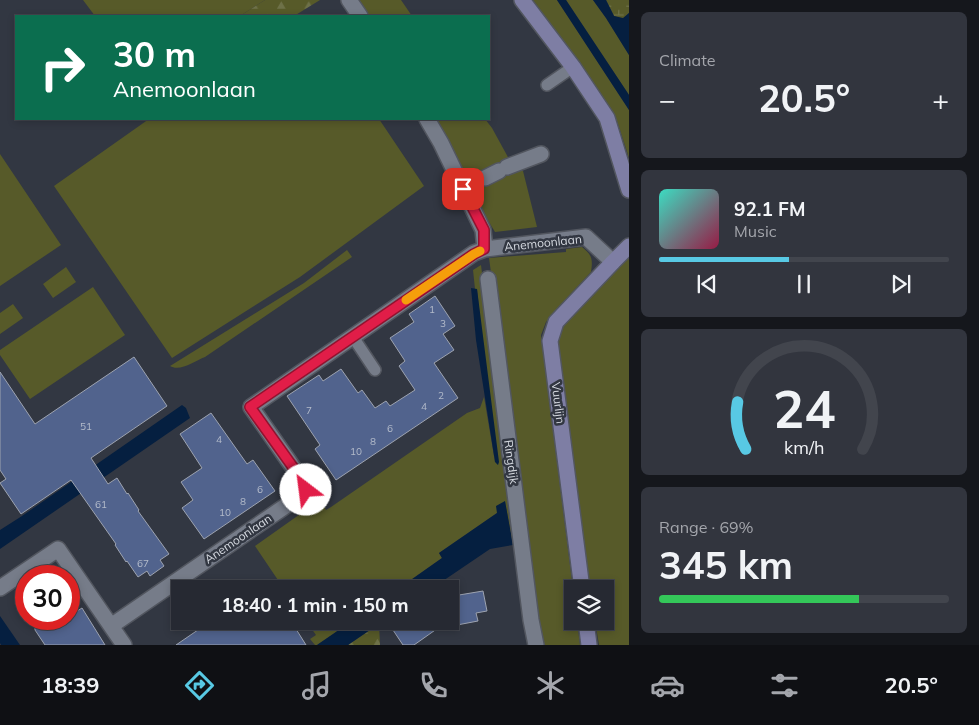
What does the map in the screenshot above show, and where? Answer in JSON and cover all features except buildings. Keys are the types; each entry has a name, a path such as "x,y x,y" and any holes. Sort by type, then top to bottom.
{"street":[{"path":"349,0 359,15"},
{"path":"522,0 573,67 608,118 629,190"},
{"path":"428,120 442,143 484,230 484,249"},
{"path":"497,172 541,154"},
{"name":"Anemoonlaan","path":"111,626 287,506 306,490 295,470 250,407 484,249 586,237 613,262"},
{"name":"Vuurlijn","path":"581,580 550,341 556,322 629,246"},
{"name":"Ringdijk","path":"488,279 531,620 536,645"},
{"path":"0,588 58,550 124,645"},
{"path":"587,630 589,645"}],"lane":[{"path":"546,85 573,67"},
{"path":"353,337 375,370"}],"green space":[{"path":"83,0 265,0 242,15 94,15"},
{"path":"265,0 320,0 296,15 242,15"},
{"path":"357,0 401,0 411,15 367,15"},
{"path":"533,0 557,0 629,110 629,158 617,121 606,102"},
{"path":"566,0 593,0 606,18 629,55 629,95"},
{"path":"606,0 629,0 629,13 623,19 614,16"},
{"path":"148,120 380,120 424,186 300,277 172,358 54,186"},
{"path":"434,120 486,120 492,128 509,159 468,180"},
{"path":"0,154 61,245 0,286"},
{"path":"510,170 523,171 537,227 495,232 475,199 473,191"},
{"path":"582,247 588,252 592,264 591,272 552,314 546,322 541,335 572,580 564,580 564,630 578,630 580,645 542,645 489,258 566,252 566,249"},
{"path":"347,250 352,257 205,357 183,367 174,368 170,366 304,283"},
{"path":"629,256 629,645 599,645 596,630 614,630 614,580 589,580 573,476 558,342 559,335 565,324"},
{"path":"481,265 516,543 513,545 505,502 497,513 439,553 442,558 411,580 278,580 255,546 320,500 326,510 331,507 467,413 480,408 484,397 495,462 477,289 475,289 473,270"},
{"path":"66,267 76,282 53,298 43,284"},
{"path":"93,287 125,335 30,399 0,355 0,350"},
{"path":"13,304 23,318 0,334 0,313"},
{"path":"312,630 339,630 315,645 310,639 316,635"},
{"path":"370,630 379,630 380,645 348,645"}],"water":[{"path":"557,0 566,0 629,95 629,110"},
{"path":"593,0 606,0 614,16 623,18 629,13 629,55 606,18"},
{"path":"471,288 477,289 498,465 495,462 476,340"},
{"path":"182,405 186,408 190,418 0,549 0,530"},
{"path":"505,501 513,545 490,549 444,580 411,580 442,558 439,553 497,513 496,506"},
{"path":"0,616 20,645 1,645"},
{"path":"339,630 370,630 348,645 317,645"}],"slow traffic":[{"path":"406,300 480,251"}],"route":[{"path":"306,490 295,470 250,407 484,249 484,230 463,189"}]}
